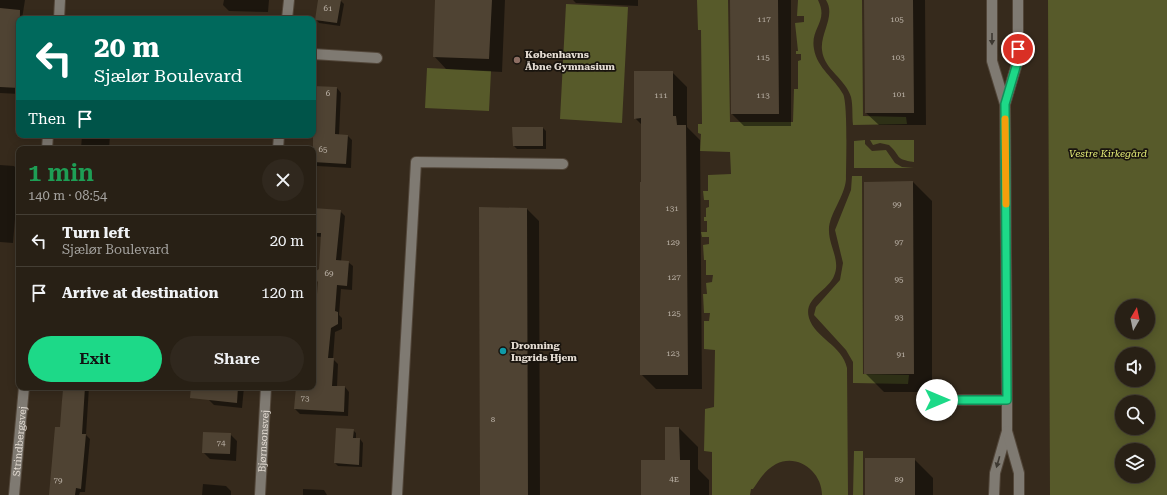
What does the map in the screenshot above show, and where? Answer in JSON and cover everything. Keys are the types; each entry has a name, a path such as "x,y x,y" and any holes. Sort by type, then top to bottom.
{"street":[{"path":"59,16 60,0"},
{"path":"288,16 289,0"},
{"path":"992,0 992,61 1005,104 1007,431 1019,473 1019,495"},
{"path":"1005,104 1018,60 1018,0"},
{"path":"316,54 377,58"},
{"path":"397,495 416,162 563,164"},
{"name":"Strindbergsvej","path":"14,495 24,390"},
{"name":"Bjørnsonsvej","path":"260,495 266,390"},
{"path":"937,400 1007,400"},
{"path":"994,495 994,473 1007,431"}],"green space":[{"path":"697,0 728,0 730,122 793,122 794,89 798,89 798,61 801,60 801,54 796,54 796,51 798,51 795,23 804,22 804,16 797,16 798,0 818,0 821,8 821,20 814,36 814,49 822,68 840,89 845,100 846,179 843,192 829,225 836,270 831,281 813,300 808,311 812,325 840,353 847,368 848,495 822,495 818,479 813,472 800,463 784,461 776,464 763,475 753,489 751,489 750,495 712,495 712,452 704,451 705,409 714,407 715,350 704,349 704,321 709,321 710,313 704,313 703,294 707,294 706,283 712,282 713,275 706,275 706,260 704,260 703,245 709,244 709,237 702,237 701,232 707,232 707,221 704,221 704,217 706,217 706,208 709,207 709,200 704,200 703,191 708,191 708,175 731,174 730,152 700,151 701,134 698,133 698,124 702,124 701,30 698,30"},
{"path":"826,0 862,0 863,116 906,117 907,124 853,125 851,97 845,85 827,63 822,50 823,37 829,18 829,6"},
{"name":"Vestre Kirkegård","path":"1048,0 1167,0 1167,495 1050,495"},
{"path":"566,4 628,7 622,123 560,119"},
{"path":"427,68 491,71 489,111 425,108"},
{"path":"865,140 865,144 872,151 886,150 895,163 902,167 914,168 854,168 854,141"},
{"path":"870,140 914,140 914,162 903,160 889,145 880,143 873,145"},
{"path":"852,176 862,176 863,374 909,375 908,384 853,383 853,362 846,350 814,315 816,307 840,280 843,263 835,230 851,190"},
{"path":"854,451 863,451 863,495 853,495"}],"building":[{"path":"318,0 341,0 337,23 316,20"},
{"path":"435,0 492,0 489,59 433,57"},
{"path":"730,0 778,0 779,114 731,114"},
{"path":"864,0 913,0 914,113 865,113"},
{"path":"0,8 20,10 20,16 16,16 16,88 0,87"},
{"path":"634,71 673,71 673,116 676,116 677,125 686,125 688,375 640,375 641,118 634,119"},
{"path":"316,86 337,87 335,134 348,135 346,164 316,162 316,146 313,146 313,138 316,138"},
{"path":"512,127 543,127 543,146 513,146"},
{"path":"913,181 914,374 864,374 864,182"},
{"name":"Dronning Ingrids Hjem","path":"479,207 527,208 528,495 480,495"},
{"path":"316,208 341,210 336,260 349,261 347,286 337,285 335,311 338,312 338,324 331,328 328,358 334,358 332,386 345,386 344,412 294,409 296,390 316,390 316,306 318,282 316,280 316,271 319,269 321,233 316,233"},
{"path":"63,390 85,390 82,434 86,434 81,489 76,488 75,495 49,495 55,427 60,427"},
{"path":"191,390 238,390 237,403 190,398"},
{"path":"665,427 679,427 680,460 690,460 690,495 641,495 641,460 665,460"},
{"path":"336,428 354,429 353,438 360,438 359,465 334,463"},
{"path":"203,432 231,433 230,454 202,453"},
{"path":"865,458 915,458 915,495 865,495"}],"slow traffic":[{"path":"1005,119 1006,204"}],"place":[{"name":"Københavns Åbne Gymnasium","path":"517,60"},
{"name":"Dronning Ingrids Hjem","path":"503,351"}],"route":[{"path":"937,400 1007,400 1005,104 1018,60 1018,49"}]}
